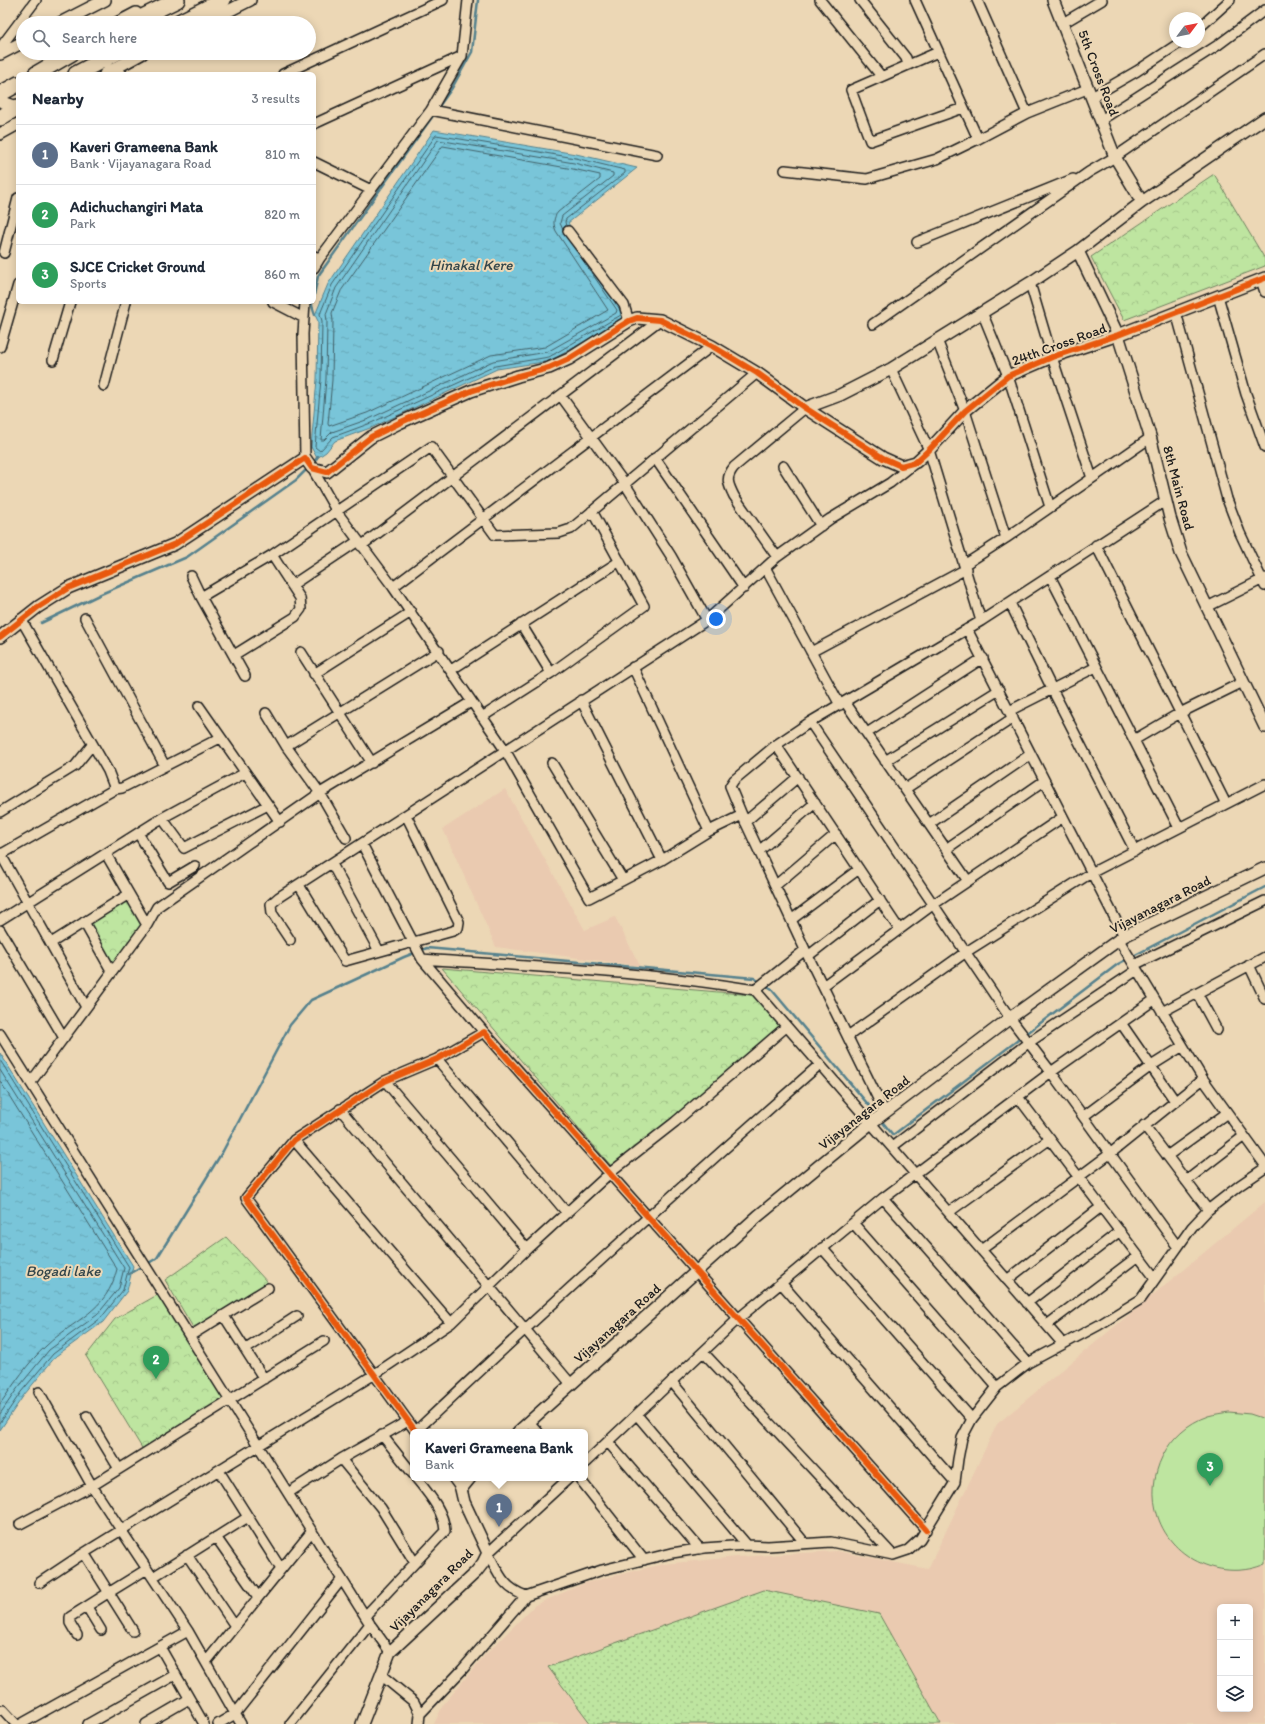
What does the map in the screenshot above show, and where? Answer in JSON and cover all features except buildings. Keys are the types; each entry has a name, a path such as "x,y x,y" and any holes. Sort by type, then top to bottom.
{"highway":[{"path":"144,16 177,0"},
{"path":"191,16 224,0"},
{"path":"39,72 60,60"},
{"path":"92,72 108,70 113,60"},
{"path":"0,94 16,85"},
{"path":"0,118 16,108"}],"street":[{"path":"24,16 36,0"},
{"path":"74,16 105,0"},
{"path":"131,16 164,0"},
{"path":"219,16 250,0"},
{"path":"316,59 443,0"},
{"path":"317,257 371,190 431,110 462,56 468,0"},
{"path":"820,0 881,76"},
{"path":"860,0 906,58 908,65"},
{"path":"915,0 978,139"},
{"path":"977,0 1027,113"},
{"name":"5th Cross Road","path":"1053,0 1115,157 1142,202"},
{"path":"1063,23 1102,0"},
{"path":"1205,23 1230,0"},
{"path":"1101,120 1218,45 1265,10"},
{"path":"0,48 16,27"},
{"path":"0,54 16,46"},
{"path":"785,170 867,179 937,160 1027,113 1090,93 1137,71 1172,48"},
{"path":"938,52 851,90 870,141 963,108"},
{"path":"873,324 1089,172 1115,157 1265,54"},
{"path":"316,123 462,56"},
{"path":"29,72 50,60"},
{"path":"108,70 129,60"},
{"path":"287,72 313,60"},
{"path":"0,89 16,80"},
{"path":"0,101 16,106"},
{"path":"431,110 657,155"},
{"path":"777,557 729,487 727,480 729,473 734,467 806,408 840,395 891,369 1030,283 1078,251 1142,202 1265,118"},
{"path":"0,134 16,125"},
{"path":"316,163 371,190"},
{"path":"917,242 1089,172"},
{"path":"4,253 16,206"},
{"path":"568,231 624,306 629,321"},
{"name":"8th Main Road","path":"1078,251 1118,335 1150,438 1165,501 1181,553 1265,727"},
{"path":"1263,279 1265,292"},
{"name":"24th Cross Road","path":"916,462 965,411 1008,376 1052,357 1118,335 1263,279"},
{"path":"1030,283 1052,357 1092,478"},
{"path":"0,347 16,293"},
{"path":"1218,296 1246,394 1265,447"},
{"path":"53,360 69,304"},
{"path":"104,386 125,304"},
{"path":"277,304 304,318"},
{"path":"305,304 305,458 337,512 359,544 393,587 439,651 471,702 506,750 589,898 662,860 709,831 744,818 798,777"},
{"path":"982,312 1008,376 1050,507"},
{"path":"1176,312 1227,499 1240,533 1264,581 1207,607"},
{"path":"312,468 327,472 371,437 399,423 471,391 549,368 569,360 629,321 637,318 660,320 712,346 757,373 806,408 891,463 900,466 916,462"},
{"path":"292,585 359,544 561,396 660,320"},
{"path":"937,340 965,411 1006,538"},
{"path":"393,587 712,346"},
{"path":"891,369 929,450 981,621"},
{"path":"201,596 272,555 431,447 495,535 560,534 571,529 757,373"},
{"path":"561,396 625,484 671,556 707,620"},
{"path":"811,652 965,567 1150,438"},
{"path":"0,637 21,619 68,588 175,544 305,458"},
{"path":"655,458 744,588"},
{"path":"290,940 272,913 271,904 279,897 332,864 581,700 707,620 766,569 777,557 821,526 890,483 916,462"},
{"path":"783,466 821,526"},
{"path":"885,1113 791,920 730,786 734,780 776,745 810,722 843,704 1010,603 1165,501"},
{"path":"482,717 551,674 644,606 592,511"},
{"path":"1096,545 1226,804"},
{"path":"234,655 295,617 301,609 300,598 272,555"},
{"path":"451,670 620,561"},
{"path":"766,569 811,652 843,704 867,733 968,881"},
{"path":"191,576 245,676"},
{"path":"1050,576 1179,828"},
{"path":"1010,603 1052,690 1135,851"},
{"path":"314,674 411,612"},
{"path":"85,618 165,766"},
{"path":"21,619 108,771 116,789"},
{"path":"521,624 551,674"},
{"path":"381,1674 414,1702 420,1719 526,1596 602,1570 672,1553 700,1549 747,1545 768,1546 804,1542 830,1542 893,1555 908,1550 920,1539 955,1482 962,1438 972,1419 997,1387 1028,1363 1110,1319 1141,1299 1177,1246 1192,1227 1208,1210 1265,1166 1203,1079 1135,967 1091,873 967,629"},
{"path":"286,746 338,712 439,651"},
{"path":"301,652 372,763"},
{"path":"867,733 982,658"},
{"path":"633,667 709,831"},
{"path":"905,789 1011,715 1052,690 1096,667"},
{"path":"1134,740 1180,713 1243,682"},
{"path":"885,761 999,690"},
{"path":"581,700 662,860"},
{"path":"31,1082 147,925 157,907 320,793 471,702"},
{"path":"199,706 280,822"},
{"path":"266,713 286,746 320,793 346,838"},
{"path":"810,722 1010,1018 1084,1116 1177,1246"},
{"path":"86,1007 0,854 116,789 122,788 220,738"},
{"path":"0,812 75,766 92,745"},
{"path":"776,745 899,929"},
{"path":"929,824 1031,754"},
{"path":"552,763 623,880"},
{"path":"0,920 27,901 106,854 162,818 245,773"},
{"path":"946,849 1044,781"},
{"path":"848,1036 966,952 1091,873 1265,784"},
{"path":"759,851 815,803"},
{"path":"162,818 184,848 268,805"},
{"path":"299,885 345,960 413,944 458,928 459,922 406,815"},
{"path":"823,986 934,904 1063,817"},
{"path":"138,833 168,882 194,866"},
{"path":"776,885 836,834"},
{"path":"362,844 421,957 484,1032 926,1530"},
{"path":"106,854 147,925"},
{"path":"332,864 379,951"},
{"name":"Vijayanagara Road","path":"521,1429 758,1216 871,1123 1010,1018 1122,938 1265,868"},
{"path":"791,920 859,869"},
{"path":"51,943 129,894"},
{"path":"755,990 880,900"},
{"path":"892,1147 1028,1043 1135,967 1265,901"},
{"path":"84,922 112,972"},
{"path":"0,930 64,1038"},
{"path":"421,957 710,982 755,990 1063,1344"},
{"path":"1162,1012 1265,957"},
{"path":"1249,965 1265,999"},
{"path":"1197,993 1217,1030"},
{"path":"588,1460 739,1318 883,1198 1051,1072 1154,1000"},
{"path":"1121,1023 1175,1101"},
{"path":"39,1583 84,1553 375,1374 451,1322 526,1249 610,1173 675,1122 786,1027"},
{"path":"414,1429 246,1198 294,1140 340,1109 386,1081 437,1059 484,1032"},
{"path":"0,1034 370,1624 390,1652"},
{"path":"1084,1116 1151,1066 1183,1046"},
{"path":"437,1059 567,1213"},
{"path":"419,1429 524,1329 819,1065"},
{"path":"981,1250 1111,1153 1203,1079"},
{"path":"386,1081 526,1249"},
{"path":"1018,1097 1155,1278"},
{"path":"340,1109 490,1285 524,1329 571,1384"},
{"path":"1167,1156 1227,1113"},
{"path":"1144,1126 1208,1210"},
{"path":"1186,1181 1244,1136"},
{"path":"949,1212 1050,1139"},
{"path":"294,1140 451,1322"},
{"path":"883,1198 1028,1363"},
{"path":"1007,1280 1101,1206"},
{"path":"853,1223 997,1387"},
{"path":"1028,1303 1120,1231"},
{"path":"822,1248 972,1419"},
{"path":"1047,1325 1138,1256"},
{"path":"781,1283 955,1482"},
{"path":"190,1336 268,1288"},
{"path":"224,1316 264,1379"},
{"path":"246,1349 297,1316"},
{"path":"20,1524 92,1486 324,1341"},
{"path":"703,1352 893,1555"},
{"path":"672,1382 804,1542"},
{"path":"39,1392 92,1486 188,1632 241,1724"},
{"path":"637,1415 747,1545"},
{"path":"88,1416 119,1469"},
{"path":"288,1493 340,1459 408,1421"},
{"path":"529,1422 535,1429"},
{"path":"382,1435 410,1470"},
{"path":"608,1442 700,1549"},
{"path":"340,1459 380,1508 415,1563"},
{"path":"219,1471 281,1569"},
{"path":"365,1616 445,1531 445,1521 438,1508 418,1481"},
{"path":"455,1481 461,1489 468,1481"},
{"path":"526,1596 517,1593 506,1585 488,1553 566,1481"},
{"path":"581,1481 644,1560"},
{"name":"Vijayanagara Road","path":"362,1724 390,1652 476,1572 488,1553 464,1502 461,1489"},
{"path":"153,1577 248,1517"},
{"path":"206,1662 312,1531"},
{"path":"216,1537 258,1597"},
{"path":"84,1553 111,1592 133,1630"},
{"path":"188,1555 235,1626"},
{"path":"78,1635 70,1623 70,1617 147,1569"},
{"path":"218,1724 235,1714 342,1578"},
{"path":"87,1606 101,1630"},
{"path":"290,1724 370,1624"},
{"path":"20,1724 188,1632"},
{"path":"160,1647 204,1724"},
{"path":"88,1724 175,1675"},
{"path":"146,1724 190,1699"},
{"path":"0,1710 3,1710 16,1724"}],"shaded area":[{"path":"505,789 585,930 615,917 640,966 496,947 443,829"},
{"path":"1265,1202 1265,1724 434,1724 443,1705 485,1655 535,1605 585,1583 663,1564 737,1557 837,1551 928,1569 997,1424"}],"green space":[{"path":"1214,174 1265,259 1265,266 1124,320 1091,257"},
{"path":"127,899 143,926 113,968 88,924"},
{"path":"442,968 753,995 782,1027 612,1167"},
{"path":"226,1237 268,1283 194,1329 165,1280"},
{"path":"159,1294 226,1402 145,1453 86,1356 115,1319"},
{"path":"1229,1412 1250,1414 1265,1419 1265,1564 1249,1569 1233,1570 1217,1568 1201,1563 1187,1556 1175,1545 1165,1532 1158,1517 1154,1501 1154,1486 1157,1471 1162,1456 1170,1443 1181,1432 1194,1423 1208,1416"},
{"path":"764,1590 879,1614 941,1724 591,1724 548,1667"}],"water":[{"name":"Hinakal Kere","path":"434,130 576,154 637,168 568,223 631,315 550,361 497,369 373,427 335,441 326,452 317,458 311,447 317,379 318,321 315,315 328,284"},
{"name":"Bogadi lake","path":"0,1053 133,1266 127,1291 103,1322 56,1356 24,1395 0,1430"}],"waterway":[{"path":"437,109 452,88 472,52 478,0"},
{"path":"316,286 318,276 435,113"},
{"path":"312,304 315,315"},
{"path":"315,461 318,456"},
{"path":"41,623 101,594 187,557 296,480 305,471"},
{"path":"880,1119 893,1135 1118,964 1265,887"},
{"path":"147,1264 157,1258 223,1151 290,1025 311,1000 427,948 754,978 772,990 877,1115"},
{"path":"129,1274 142,1266"}],"cycle path":[{"path":"0,637 38,607 68,588 175,544 305,458 312,468 327,472 371,437 399,423 471,391 549,368 569,359 629,321 637,318 660,320 712,346 757,373 805,408 883,458 901,466 916,462 965,411 1008,376 1052,357 1118,335 1265,278"},
{"path":"414,1429 246,1198 294,1140 385,1081 437,1059 484,1032 926,1530"}],"place":[{"name":"Adichuchangiri Mata","path":"156,1379"},
{"name":"SJCE Cricket Ground","path":"1210,1486"},
{"name":"Kaveri Grameena Bank","path":"499,1527"}]}
